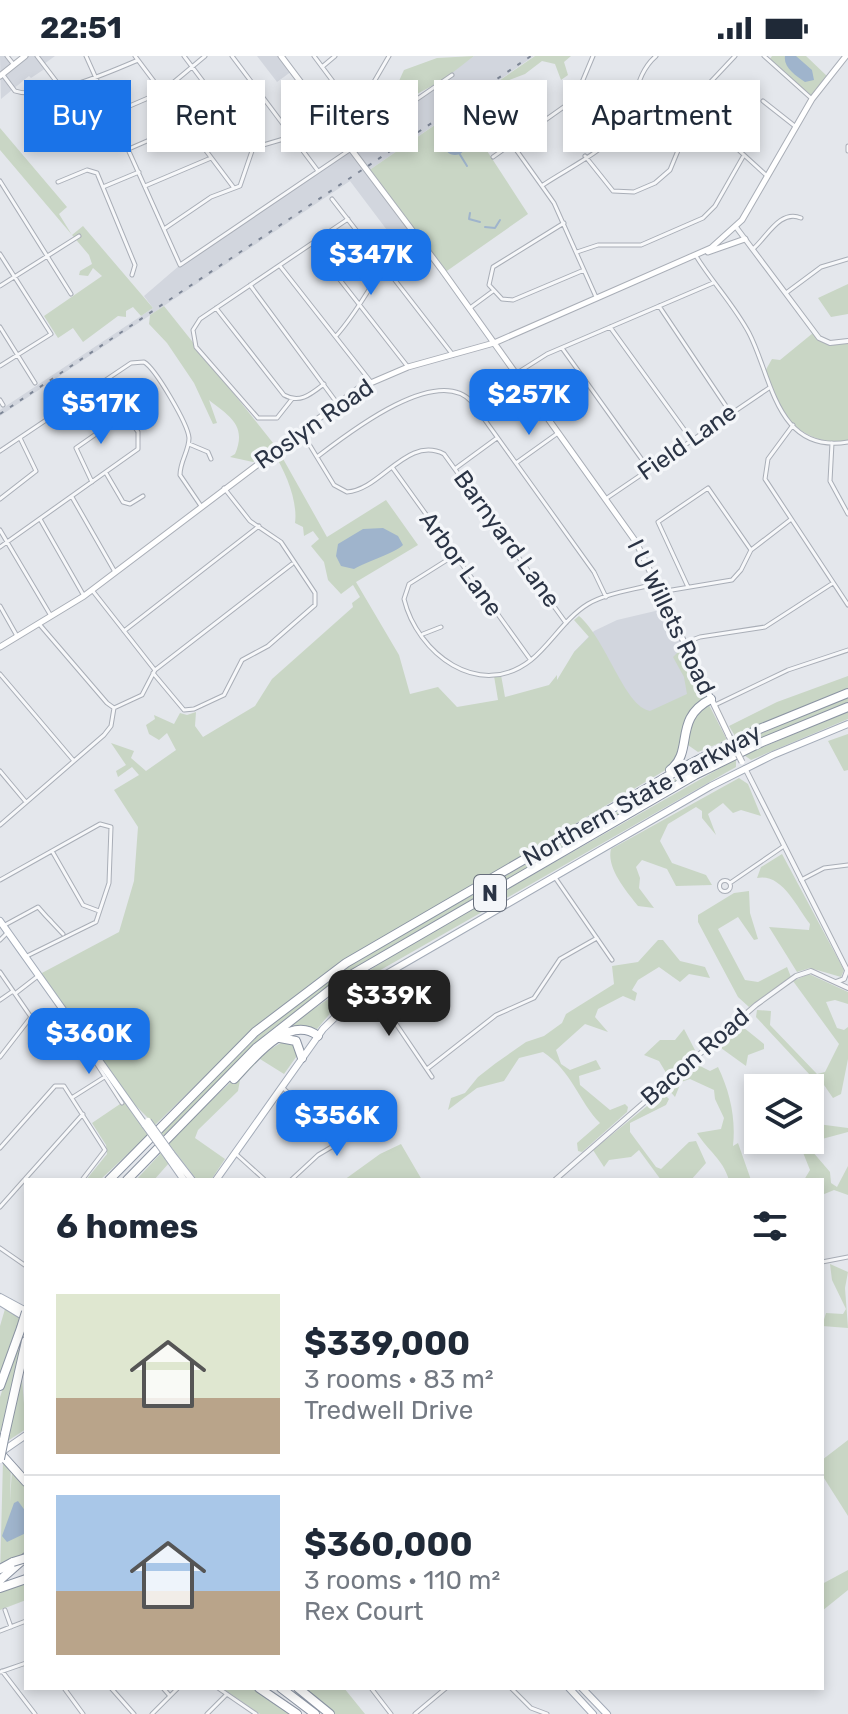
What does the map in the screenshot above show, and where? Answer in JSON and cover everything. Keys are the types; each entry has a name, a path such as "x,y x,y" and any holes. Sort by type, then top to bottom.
{"highway":[{"name":"Northern State Parkway","path":"111,1178 246,1040 314,985 388,938 647,787 714,751 848,693"},
{"path":"647,787 677,764 689,717 712,702"},
{"name":"Northern State Parkway","path":"129,1178 284,1024 365,966 695,775 760,743 848,707"},
{"path":"682,741 692,753 714,751"},
{"path":"199,1106 219,1093 280,1038 298,1028 318,1036"},
{"path":"280,1038 296,1041 302,1058"},
{"path":"0,1386 24,1318"},
{"path":"24,1350 0,1454 24,1480"},
{"path":"0,1569 24,1558"},
{"path":"0,1580 24,1559"},
{"path":"0,1588 24,1580"},
{"path":"262,1690 300,1714"},
{"path":"269,1690 300,1714"},
{"path":"284,1690 315,1714"},
{"path":"300,1690 330,1714"}],"main road":[{"path":"1,75 25,56"},
{"name":"I U Willets Road","path":"281,56 299,80"},
{"name":"Roslyn Road","path":"0,647 84,596 337,403 371,382 408,367 494,343 696,256 736,227 812,99 846,56"},
{"name":"I U Willets Road","path":"353,152 470,308 636,542 744,765"},
{"path":"696,256 745,239"},
{"path":"217,1178 318,1036 369,984 744,765 848,724"},
{"path":"4,926 82,1033 108,1075 190,1178"},
{"path":"170,1155 183,1178"},
{"path":"0,1300 24,1311"},
{"path":"0,1300 24,1317"},
{"path":"0,1454 24,1436"},
{"path":"571,1690 593,1714"},
{"path":"584,1690 607,1714"}],"street":[{"path":"7,56 14,65"},
{"path":"37,56 55,80"},
{"path":"86,56 99,80"},
{"path":"184,56 202,80"},
{"path":"176,80 205,56"},
{"path":"232,56 281,122"},
{"path":"314,56 332,80"},
{"path":"322,67 335,56"},
{"path":"375,80 389,56"},
{"path":"547,119 575,99 593,56"},
{"path":"543,185 623,126 643,70 656,56"},
{"path":"712,80 735,56"},
{"path":"764,56 770,58 812,99"},
{"path":"85,80 136,58 153,80"},
{"path":"1,75 15,91 24,92"},
{"path":"418,99 452,75"},
{"path":"763,101 796,127"},
{"path":"130,152 180,265 344,152"},
{"path":"207,152 234,188"},
{"path":"164,229 211,197 241,183 252,152"},
{"path":"303,152 318,171"},
{"path":"493,157 500,152"},
{"path":"518,152 543,185 564,223 596,298"},
{"path":"585,156 608,187 621,193 634,192 655,183 670,170 677,152"},
{"path":"741,152 768,177"},
{"path":"577,252 598,245 641,245 703,218 715,206 744,155"},
{"path":"145,186 211,158"},
{"path":"58,182 91,170 97,173 135,265 132,275"},
{"path":"103,187 139,172"},
{"path":"0,181 71,294"},
{"path":"332,199 453,355"},
{"path":"753,249 782,218 791,215 801,218"},
{"path":"324,384 304,397 292,399 277,418 260,419 196,347 192,336 194,325 216,308 348,219"},
{"path":"564,223 493,267 488,280 493,291 502,299 513,300 584,270"},
{"path":"736,227 819,338 830,343 848,341"},
{"path":"336,336 361,306 383,264 414,234"},
{"path":"0,286 79,236"},
{"path":"312,244 408,367"},
{"path":"0,254 51,334 0,366"},
{"path":"696,256 748,331 778,408 807,435 832,443 848,442"},
{"path":"785,294 821,267 848,259"},
{"path":"280,266 371,382"},
{"path":"516,374 562,348 713,283"},
{"path":"250,285 337,403"},
{"path":"470,308 493,291"},
{"path":"659,306 730,412"},
{"path":"216,308 278,389 292,399"},
{"path":"0,327 35,383"},
{"path":"610,327 691,439"},
{"path":"562,348 649,469"},
{"path":"0,451 134,362 151,366 187,427 189,444 180,475 201,506"},
{"path":"0,547 106,473 139,446 138,432 104,381"},
{"name":"Field Lane","path":"605,499 769,388"},
{"path":"317,457 383,411 446,389 466,395 594,572 606,597"},
{"path":"92,482 76,448 126,413"},
{"path":"793,425 768,459 764,473 768,487 848,605"},
{"name":"Barnyard Lane","path":"301,431 334,485 347,492 359,489 418,452 432,450 447,456 566,623"},
{"path":"516,463 558,433"},
{"path":"0,499 36,471 20,438"},
{"path":"456,468 497,438"},
{"path":"832,443 830,481 848,514"},
{"path":"189,444 208,452 211,459"},
{"name":"Arbor Lane","path":"392,467 531,660"},
{"path":"106,473 123,502 132,504 143,496"},
{"path":"92,590 184,710 194,709 224,695 242,660 268,646 315,605 315,593 281,542 245,515 224,488"},
{"path":"688,587 658,522 708,488 751,550"},
{"path":"72,497 115,572"},
{"path":"40,519 84,596"},
{"path":"660,592 732,580 751,550 790,520"},
{"path":"124,631 259,526"},
{"path":"0,530 51,617"},
{"path":"455,555 407,587 405,604 423,634 446,662 467,674 508,671 531,660 587,605 656,583"},
{"path":"114,708 142,695 154,671 293,564"},
{"path":"684,643 700,637 765,627 833,583"},
{"path":"0,606 17,636"},
{"path":"39,624 114,708"},
{"path":"423,634 441,627"},
{"path":"712,702 848,650"},
{"path":"0,674 74,761"},
{"path":"0,825 109,729 114,708"},
{"name":"I U Willets Road","path":"744,765 848,972"},
{"path":"0,771 27,803"},
{"path":"0,880 100,824 111,828 109,883 94,924 64,935 27,956"},
{"path":"730,883 784,846"},
{"path":"52,851 83,905 100,911"},
{"path":"801,880 824,868 848,865"},
{"path":"554,876 612,960"},
{"path":"0,940 4,926 38,907 64,935"},
{"path":"427,1069 496,1015 534,998 560,959 597,938"},
{"path":"0,972 31,1019 0,1057"},
{"name":"Bacon Road","path":"557,1178 770,993 805,972 818,973 848,988"},
{"path":"836,982 844,979 848,972"},
{"path":"0,1000 40,974"},
{"path":"369,984 432,1077"},
{"path":"73,1097 108,1075 122,1103"},
{"path":"0,1148 55,1086 64,1086 105,1150 84,1178"},
{"path":"282,1087 311,1114 335,1124 345,1137"},
{"path":"26,1178 83,1114"},
{"path":"293,1178 308,1162 374,1122"},
{"path":"235,1153 263,1178"},
{"path":"0,1207 24,1180"},
{"path":"0,1248 24,1265"},
{"path":"824,1262 848,1257"},
{"path":"5,1610 11,1627"},
{"path":"0,1631 24,1622"},
{"path":"24,1664 1,1672 35,1714"},
{"path":"65,1690 83,1714"},
{"path":"113,1690 134,1714"},
{"path":"165,1690 170,1696"},
{"path":"152,1714 176,1690"},
{"path":"221,1690 256,1714"},
{"path":"374,1690 391,1714"},
{"path":"415,1714 444,1690"},
{"path":"513,1690 531,1708 547,1714"},
{"path":"207,1714 227,1694"}],"shaded area":[{"path":"0,56 7,56 14,65 25,56 55,56 44,64 46,68 31,78 29,76 1,99"},
{"path":"257,56 281,56 292,71 277,82"},
{"path":"474,56 534,56 499,80 440,80"},
{"path":"434,84 434,125 418,136 418,95"},
{"path":"348,152 395,152 368,171 414,234 399,246 350,181 0,416 0,410 153,308 144,296 180,265"},
{"path":"668,608 705,687 600,744 574,652 594,631 617,620"}],"green space":[{"path":"474,56 443,80 434,80 434,85 418,93 418,80 399,80 404,70 437,58"},
{"path":"535,56 571,56 564,62 568,75 561,80 555,64 542,61 525,74 500,80"},
{"path":"772,56 806,56 828,77 812,99 769,60"},
{"path":"434,126 434,152 488,152 528,214 444,273 368,171 396,152 418,152 418,137"},
{"path":"0,128 67,207 59,214 72,235 0,150"},
{"path":"83,226 153,308 141,316 133,307 126,311 126,317 118,316 83,342 73,328 58,338 44,316 102,276 93,268 88,276 79,275 80,271 92,264 89,255 72,235"},
{"path":"848,284 848,314 831,317 818,298"},
{"path":"164,306 277,448 327,537 386,500 418,545 356,582 399,655 410,694 438,687 457,707 498,700 494,676 501,675 505,697 549,685 557,675 557,680 574,652 589,637 574,620 579,616 598,640 623,685 641,706 650,711 687,694 684,677 673,657 681,649 685,650 706,697 685,722 674,765 328,971 262,1021 155,1125 128,1098 40,974 119,932 134,881 138,827 114,790 139,775 132,767 118,777 116,771 126,765 111,743 134,751 131,758 146,771 176,750 167,733 159,740 149,734 146,725 155,719 154,715 174,724 180,713 187,715 196,712 195,726 203,737 255,706 272,679 353,607 352,603 360,597 353,585 341,594 328,580 324,562 311,546 319,539 313,531 304,536 303,527 295,523 290,487 273,452 253,462 230,457 235,454 239,435 234,421 209,400 217,423 213,424 194,383 167,343 149,324 150,315"},
{"path":"813,333 825,342 848,341 848,442 817,438 793,424 776,402 764,373 772,359 780,360"},
{"path":"848,676 848,689 735,736 729,726 777,702"},
{"path":"848,697 848,702 741,748 738,743"},
{"path":"708,703 727,740 698,752 685,743 693,714"},
{"path":"848,711 848,719 751,760 744,755"},
{"path":"848,734 848,770 844,771 828,741"},
{"path":"731,747 733,751 333,983 266,1034 163,1136 161,1133 267,1027 353,963"},
{"path":"736,759 736,767 377,972 339,1003 317,1029 298,1025 280,1032 395,953"},
{"path":"739,778 748,784 761,816 741,810 733,813 723,803 708,814 716,835 702,818 702,811 696,807 668,824 660,841 672,863 706,875 712,885 676,886 667,869 642,860 636,867 640,878 639,888 654,908 638,906 614,872 611,849"},
{"path":"782,854 844,970 841,977 810,968 797,972 769,927 809,930 810,924 781,886 766,878 757,878 761,867"},
{"path":"749,891 750,913 758,939 754,940 738,917 718,929 745,980 758,982 787,967 791,977 749,1007 738,997 698,922 698,915 734,893"},
{"path":"658,940 663,940 680,961 705,967 710,978 689,974 680,982 659,967 638,980 632,990 637,993 635,1001 623,996 598,1009 595,1017 608,1032 585,1024 556,1050 561,1064 570,1070 596,1060 601,1069 579,1076 580,1085 610,1110 625,1104 628,1107 627,1112 582,1152 578,1151 577,1143 600,1123 561,1068 543,1052 519,1058 504,1081 477,1088 448,1110 451,1098 465,1093 478,1077 496,1063 526,1042 544,1036 562,1023 566,1014 614,984 612,966 638,962"},
{"path":"809,974 848,992 848,1004 835,1000 826,1002 837,1028 844,1030 848,1027 848,1059 841,1094 833,1098 824,1085 824,1074 817,1074 825,1072 839,1044 793,981"},
{"path":"757,1010 771,1011 770,1025 817,1074 809,1074 756,1017"},
{"path":"738,1023 764,1044 764,1049 748,1055 746,1066 721,1048 720,1042"},
{"path":"684,1029 696,1052 668,1076 659,1061 644,1055 660,1040 675,1040"},
{"path":"290,1040 299,1053 284,1074 260,1059 240,1080 238,1091 198,1130 195,1138 225,1159 212,1178 195,1178 169,1144 247,1068 279,1044"},
{"path":"698,1065 710,1071 718,1067 731,1105 733,1146 738,1143 750,1178 728,1178 723,1166 697,1133 721,1129 724,1118 714,1090 690,1079 681,1082 675,1097 668,1089"},
{"path":"112,1084 148,1135 102,1178 88,1178 107,1154 106,1145 92,1123 123,1102"},
{"path":"663,1093 669,1099 666,1105 630,1123 630,1132 656,1167 661,1169 689,1142 696,1141 706,1163 693,1178 660,1178 639,1150 631,1157 609,1160 604,1167 593,1150"},
{"path":"824,1125 848,1128 848,1132 824,1138"},
{"path":"401,1144 421,1178 347,1178 380,1154"},
{"path":"161,1153 169,1163 156,1178 138,1178"},
{"path":"804,1154 815,1154 830,1172 831,1183 837,1187 848,1166 848,1195 834,1190 824,1194 824,1178 805,1178 810,1170"},
{"path":"830,1264 848,1272 845,1288 848,1328 824,1326 826,1313 843,1314 846,1309 832,1280"},
{"path":"5,1309 21,1318 0,1377 0,1326"},
{"path":"16,1349 21,1351 0,1434 0,1397"},
{"path":"22,1379 24,1430 6,1442"},
{"path":"848,1440 848,1516 824,1478 824,1458"},
{"path":"3,1460 11,1465 10,1502 12,1469 24,1483 24,1555 0,1577"},
{"path":"848,1570 848,1590 824,1609 824,1583"},
{"path":"24,1583 24,1601 0,1610 0,1591"},
{"path":"225,1690 258,1690 292,1714 260,1714"},
{"path":"307,1690 346,1690 365,1714 335,1714"}],"water":[{"path":"785,56 796,56 812,70 814,80 805,82 794,74 786,64"},
{"path":"383,528 398,536 403,545 354,569 341,566 336,556 338,544 363,529"},
{"path":"18,1501 24,1509 24,1534 7,1542 2,1536 14,1503"}],"waterway":[{"path":"459,153 467,166"},
{"path":"470,213 469,219 480,222"},
{"path":"485,227 495,228 500,220"}],"railway":[{"path":"0,414 531,56"}]}
